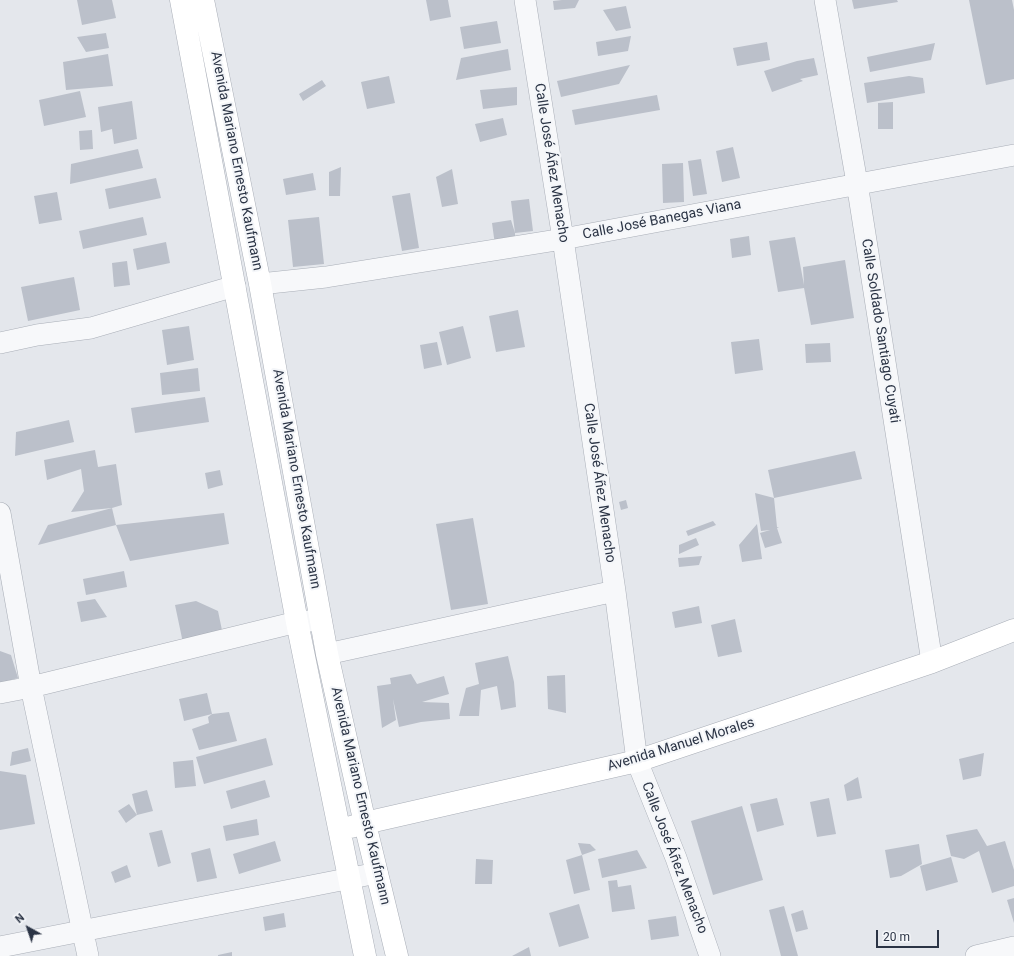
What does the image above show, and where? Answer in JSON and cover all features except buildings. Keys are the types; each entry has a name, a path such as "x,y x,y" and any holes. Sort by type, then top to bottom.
{"main road":[{"name":"Avenida Mariano Ernesto Kaufmann","path":"181,0 297,622 365,956"},
{"name":"Avenida Mariano Ernesto Kaufmann","path":"203,0 260,284 327,654 397,956"},
{"name":"Avenida Manuel Morales","path":"339,830 637,761 932,662 1014,630"}],"street":[{"name":"Calle José Áñez Menacho","path":"525,0 563,239 615,591 637,761 676,858 710,956"},
{"name":"Calle Soldado Santiago Cuyati","path":"825,0 857,184 932,662"},
{"name":"Calle José Banegas Viana","path":"260,284 326,277 563,239 1014,155"},
{"path":"0,343 37,335 91,328 235,286"},
{"path":"0,513 31,687 88,956"},
{"path":"327,654 615,591"},
{"path":"0,693 31,687 297,622 322,620"},
{"path":"0,947 377,874"},
{"path":"976,956 1014,947"}]}
